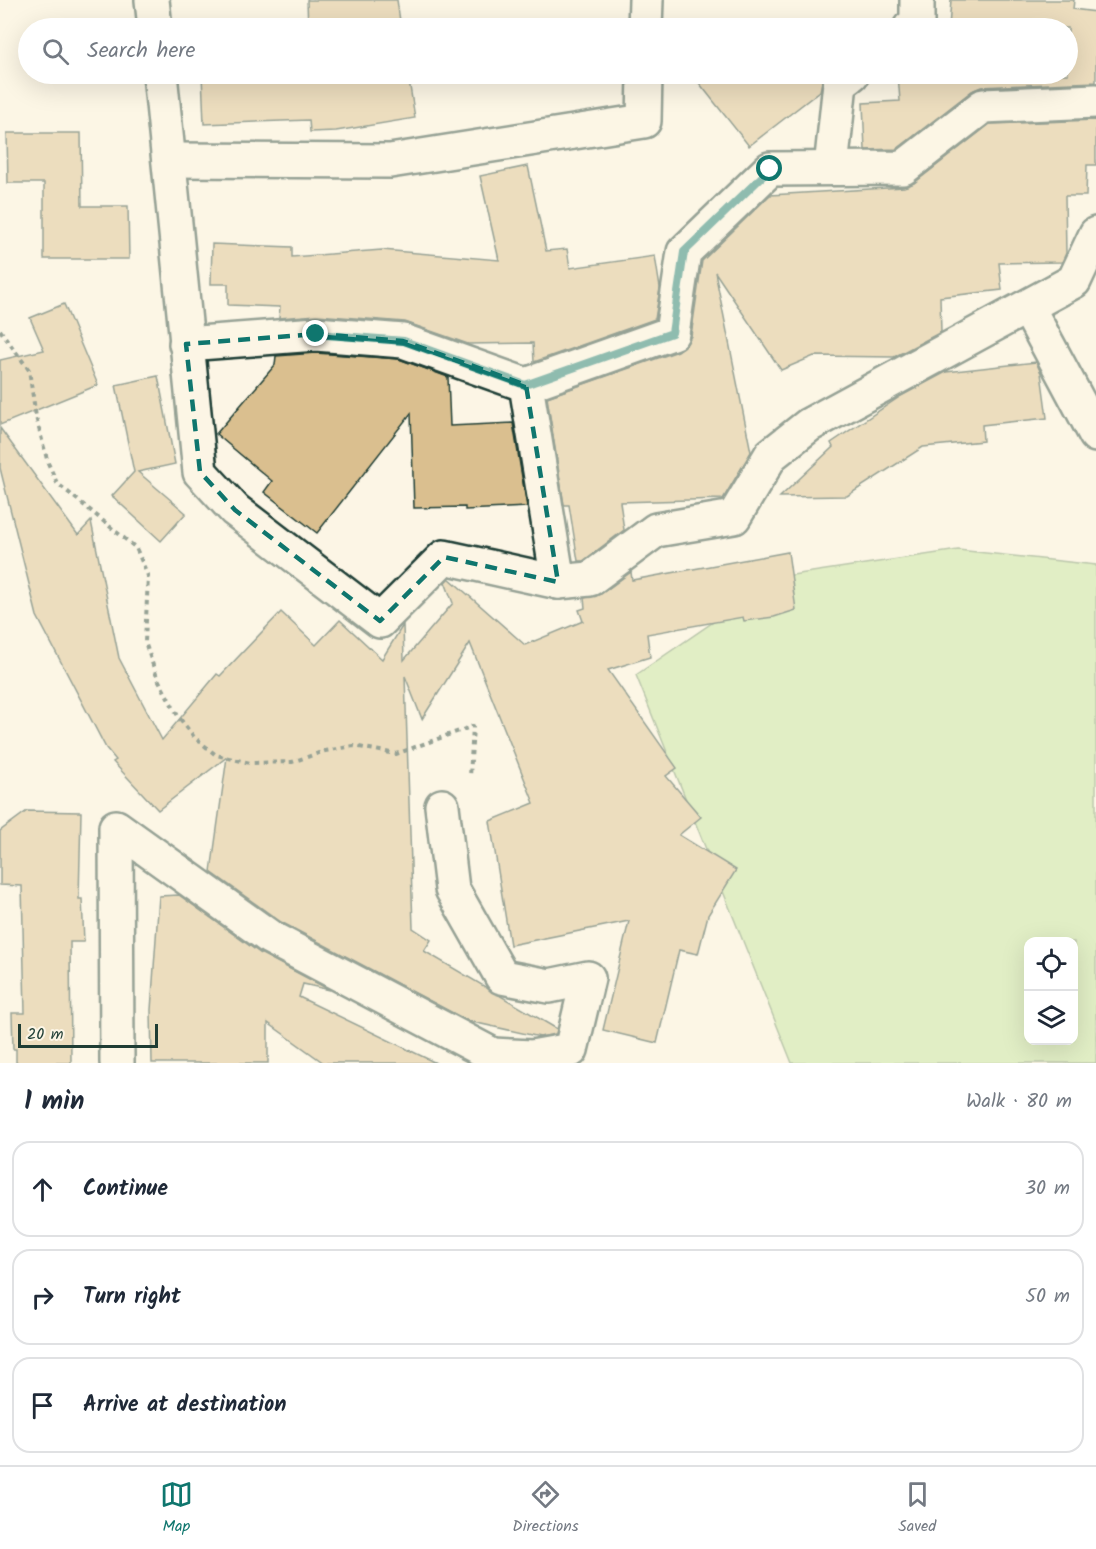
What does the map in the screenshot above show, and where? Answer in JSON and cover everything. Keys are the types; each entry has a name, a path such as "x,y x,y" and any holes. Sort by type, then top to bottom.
{"street":[{"path":"152,0 154,18"},
{"path":"645,18 646,0"},
{"path":"917,0 917,18"},
{"path":"160,84 200,472 236,510 380,621 444,557 558,582 590,579 656,530 734,518 771,455 809,425 1074,281 1096,234"},
{"path":"169,160 390,161 644,121 645,84"},
{"path":"831,168 840,84"},
{"path":"186,344 316,334 404,341 525,385 672,333 684,252 770,169 903,168 983,106 1096,101"},
{"path":"1028,308 1096,435"},
{"path":"525,385 558,582"},
{"path":"117,1063 116,827 271,938 493,1055 532,1058 571,1050 588,978 549,986 502,977 452,889 442,806"}],"path":[{"path":"0,330 29,370 36,417 48,463 57,483 136,548 148,576 145,642 157,677 178,716 194,737 216,755 250,762 292,762 325,751 354,746 396,754 473,726 469,797 442,806"}],"highlighted area":[{"path":"316,334 403,341 526,385 558,582 444,557 380,621 235,510 200,472 186,344"}],"green space":[{"path":"958,550 1096,565 1096,1063 792,1063 636,675 779,577"}],"building":[{"path":"307,0 397,0 400,18 308,18"},
{"path":"951,0 1074,0 1073,9 1096,12 1096,82 1078,83 1078,18 950,18"},
{"path":"202,84 410,84 415,118 336,131 310,132 309,120 204,124"},
{"path":"700,84 822,84 820,91 749,146"},
{"path":"899,84 1050,84 981,87 972,91 897,149 865,150 863,103 900,101"},
{"path":"1096,120 1096,165 1087,165 1086,196 1065,196 1066,253 1062,262 999,263 1002,290 940,297 941,332 894,357 814,356 781,370 715,272 751,452 723,499 620,502 624,530 583,561 578,561 569,505 564,505 547,397 678,351 686,345 691,336 702,261 770,195 904,187 914,183 990,124"},
{"path":"7,133 81,133 82,206 128,206 129,259 44,259 44,183 8,183"},
{"path":"528,166 546,251 567,249 570,268 655,256 660,288 655,319 534,362 533,343 468,344 405,322 317,315 279,318 280,307 228,305 228,284 211,284 212,244 292,247 292,257 382,250 499,260 480,176"},
{"path":"64,304 98,385 0,425 0,360 44,350 30,318"},
{"path":"316,353 399,359 448,377 450,426 513,423 527,507 465,510 465,507 414,508 411,413 317,533 264,492 272,481 216,434 275,365 276,356"},
{"path":"1036,362 1041,373 1047,418 982,425 983,441 923,447 847,496 780,497 833,447 831,443 901,396 946,372"},
{"path":"158,376 175,464 138,472 186,513 161,541 112,496 134,472 116,385"},
{"path":"0,428 78,535 91,521 119,658 162,740 217,674 220,676 281,612 316,645 340,620 382,659 403,625 404,660 453,603 445,582 449,578 525,645 583,621 579,610 585,608 584,598 601,594 631,572 632,580 788,552 796,610 774,617 744,621 743,617 647,634 650,657 608,670 677,768 666,776 701,817 679,835 736,870 708,915 698,954 679,950 657,1043 603,1030 629,921 510,945 490,821 534,803 470,643 422,719 405,676 413,928 431,940 424,951 557,1029 556,1034 540,1037 468,1021 281,922 211,872 227,757 158,810 113,762 116,760 106,748 37,616 0,468"},
{"path":"27,811 81,812 79,899 82,899 84,942 70,942 71,1063 16,1063 16,1049 13,1049 12,1013 25,1013 22,886 0,885 0,831"},
{"path":"179,895 260,953 330,990 303,984 299,997 436,1063 324,1063 268,1023 268,1063 152,1063 151,1010 159,896"}],"route":[{"path":"316,334 404,341 525,385 672,333 684,252 770,169"}]}
